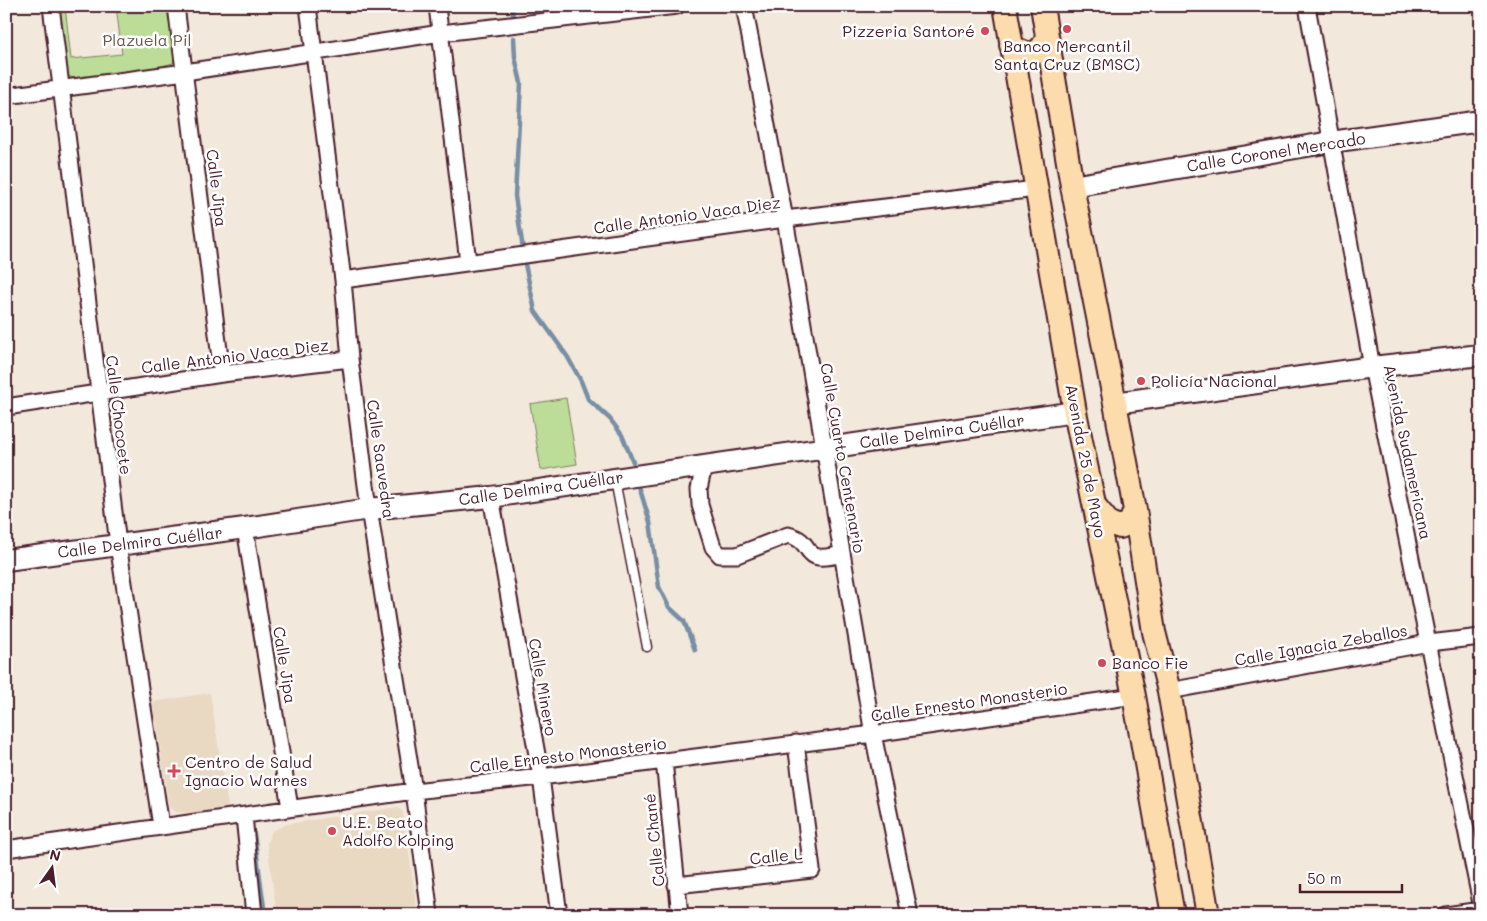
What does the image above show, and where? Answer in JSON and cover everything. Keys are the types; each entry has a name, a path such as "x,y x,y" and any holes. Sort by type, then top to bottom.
{"main road":[{"name":"Avenida 25 de Mayo","path":"1004,6 1075,412 1134,696 1173,915"},
{"path":"1042,6 1072,186 1135,510 1154,632 1169,691 1208,915"},
{"path":"1011,44 1027,53 1037,52 1043,47 1047,38"},
{"path":"1019,88 1027,80 1038,75 1048,78 1056,90"},
{"name":"Calle Coronel Mercado","path":"1072,186 1331,142 1481,120"},
{"path":"1115,403 1372,367 1481,355"},
{"name":"Calle Delmira Cuéllar","path":"6,560 245,528 369,509 491,497 1075,412"},
{"path":"1095,506 1109,522 1120,527 1130,523 1135,510"},
{"path":"1110,579 1114,568 1120,563 1126,564 1132,570 1138,585 1145,618 1154,632"}],"street":[{"name":"Calle Chocoete","path":"51,6 118,544 161,826"},
{"name":"Calle Jipa","path":"176,6 222,374"},
{"name":"Calle Saavedra","path":"308,6 343,280 350,359 369,509 414,791 430,915"},
{"path":"436,6 468,262"},
{"path":"6,96 185,72 440,33 677,6"},
{"name":"Calle Cuarto Centenario","path":"744,6 784,219 874,734 910,915"},
{"name":"Avenida Sudamericana","path":"1306,6 1372,367 1481,903"},
{"name":"Calle Antonio Vaca Diez","path":"343,280 784,219 1036,189"},
{"name":"Calle Antonio Vaca Diez","path":"6,407 222,374 350,359"},
{"path":"704,466 698,489 700,505 712,547 720,555 737,555 788,535 796,537 806,546 811,555 817,558 842,554"},
{"name":"Calle Minero","path":"491,497 541,777 559,915"},
{"name":"Calle Jipa","path":"245,528 290,808"},
{"name":"Calle Ignacia Zeballos","path":"1169,691 1429,643 1481,637"},
{"name":"Calle Ernesto Monasterio","path":"6,849 414,791 541,777 874,734 1134,696"},
{"name":"Calle L","path":"676,885 812,870 796,743"},
{"name":"Calle Chané","path":"664,761 680,915"},
{"path":"244,816 254,915"},
{"path":"1446,915 1481,910"}],"lane":[{"path":"615,478 647,647"}],"shaded area":[{"path":"210,693 228,808 198,813 176,812 169,807 153,702"},
{"path":"398,807 403,813 418,915 277,915 267,843 272,831 288,824"}],"green space":[{"name":"Plazuela Pil","path":"57,6 65,6 71,59 122,54 116,6 170,6 176,50 173,63 80,79 70,77 67,73"},
{"path":"566,398 577,464 541,470 530,404"}],"waterway":[{"path":"512,6 513,16"},
{"path":"514,38 515,57 521,83 515,196 523,249"},
{"path":"525,264 535,311 567,356 581,381 588,399 610,419 622,435 633,462"},
{"path":"638,483 650,522 659,587 669,607 684,621 695,650"},
{"path":"254,834 265,915"}],"place":[{"name":"Banco Mercantil Santa Cruz (BMSC)","path":"1067,29"},
{"name":"Pizzeria Santoré","path":"985,31"},
{"name":"Policía Nacional","path":"1141,381"},
{"name":"Banco Fie","path":"1102,663"},
{"name":"Centro de Salud Ignacio Warnes","path":"174,771"},
{"name":"U.E. Beato Adolfo Kolping","path":"332,831"}]}
